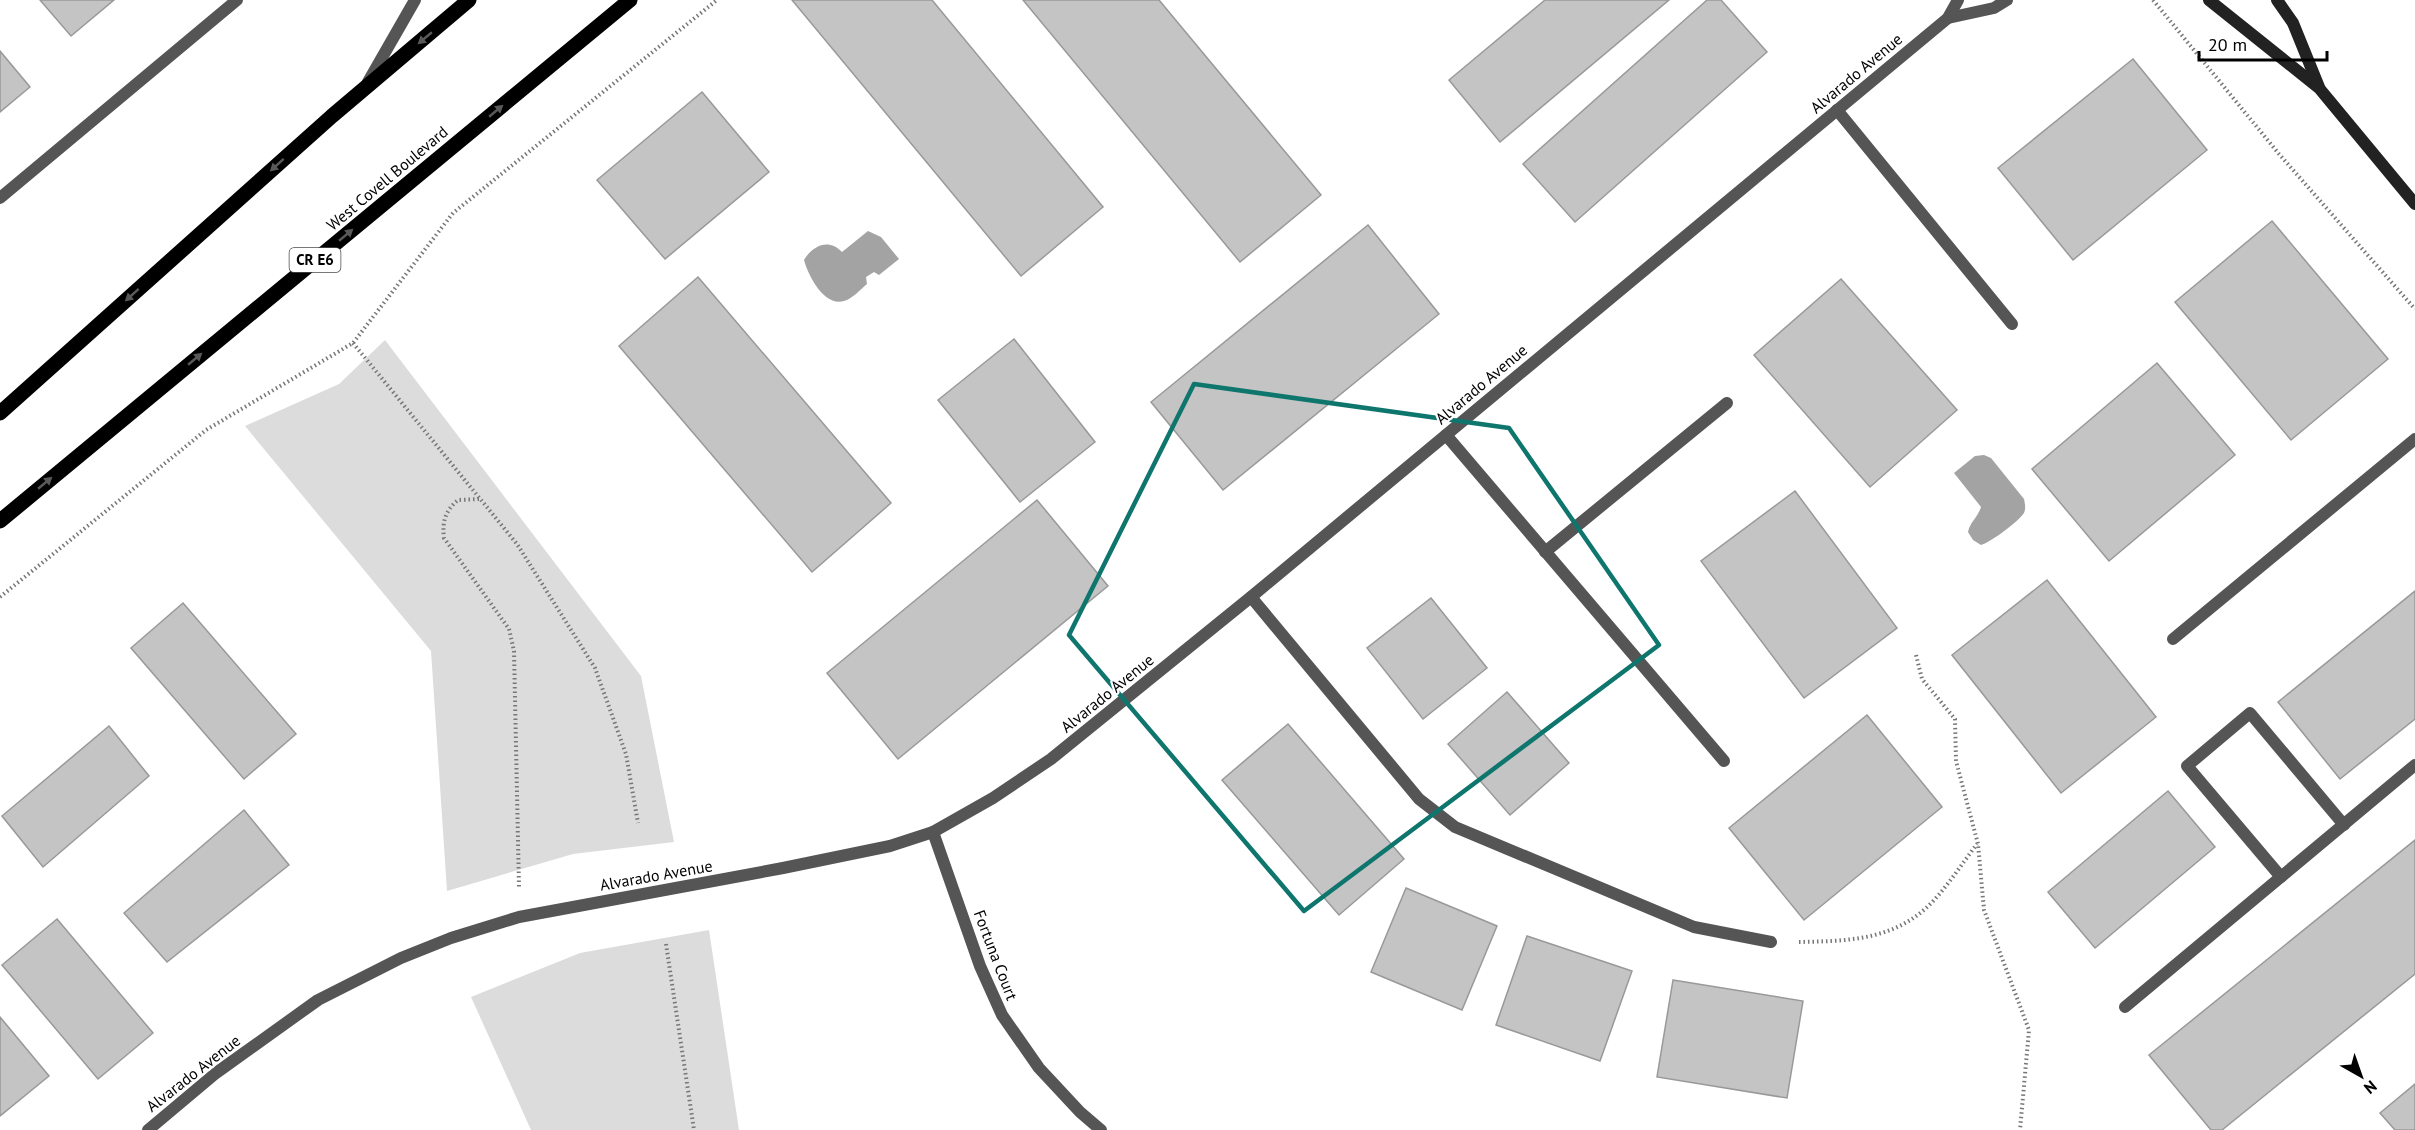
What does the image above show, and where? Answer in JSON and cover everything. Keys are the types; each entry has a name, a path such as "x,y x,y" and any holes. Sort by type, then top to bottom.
{"main road":[{"path":"0,413 364,89 469,0"},
{"name":"West Covell Boulevard","path":"0,520 630,0"}],"street":[{"path":"0,198 237,0"},
{"path":"364,89 415,0"},
{"name":"Alvarado Avenue","path":"148,1130 216,1073 318,1000 401,958 451,938 519,917 890,846 933,832 993,798 1051,759 1251,597 1948,18 1958,0"},
{"name":"Alvarado Avenue","path":"1948,18 1994,8 2007,0"},
{"path":"2210,0 2319,88 2415,204"},
{"path":"2277,0 2293,23 2319,88"},
{"path":"1837,110 2012,324"},
{"path":"1545,552 1727,403"},
{"path":"1446,435 1724,761"},
{"path":"2173,639 2415,439"},
{"path":"1251,597 1419,799 1455,827 1694,927 1771,942"},
{"path":"2281,877 2187,766 2250,713 2343,825"},
{"path":"2125,1007 2415,765"},
{"name":"Fortuna Court","path":"933,832 980,966 1002,1015 1039,1068 1080,1112 1101,1130"}],"path":[{"path":"0,597 206,430 353,343 453,213 717,0"},
{"path":"2153,0 2279,153 2415,309"},
{"path":"353,343 517,544 595,668 626,754 638,823"},
{"path":"480,499 458,500 448,509 442,525 444,538 509,629 514,651 519,917"},
{"path":"1916,655 1922,679 1955,719 1956,761 1978,844 1984,910 2029,1030 2020,1130"},
{"path":"1771,942 1849,941 1900,928 1926,909 1978,844"},
{"path":"666,944 694,1130"}],"highlighted area":[{"path":"1194,384 1509,428 1659,645 1304,911 1069,635"}],"shaded area":[{"path":"868,231 881,237 899,259 879,275 874,272 866,277 867,284 850,298 837,302 830,299 813,281 804,260 812,250 822,245 832,245 842,252"},
{"path":"385,340 641,676 674,842 573,854 447,891 431,651 245,426 339,384"},
{"path":"1984,455 1991,458 2024,499 2025,508 2021,517 1981,545 1973,540 1968,532 1981,507 1954,473 1975,456"},
{"path":"709,930 739,1130 531,1130 471,997 580,953"}],"building":[{"path":"40,0 114,0 71,36"},
{"path":"792,0 932,0 1103,207 1021,276"},
{"path":"1023,0 1159,0 1321,195 1240,262"},
{"path":"1545,0 1669,0 1500,142 1449,80"},
{"path":"1707,0 1721,0 1767,52 1575,222 1523,164"},
{"path":"0,51 30,87 0,112"},
{"path":"2133,59 2207,150 2073,260 1998,168"},
{"path":"702,92 769,172 665,259 597,180"},
{"path":"2272,221 2388,359 2291,440 2175,302"},
{"path":"1368,225 1439,314 1223,490 1151,402"},
{"path":"698,277 891,503 812,572 619,346"},
{"path":"1841,279 1957,410 1870,487 1754,355"},
{"path":"1014,339 1095,442 1020,502 938,400"},
{"path":"2157,363 2235,455 2109,561 2032,469"},
{"path":"1795,491 1897,628 1804,698 1701,561"},
{"path":"1037,500 1108,586 898,759 827,673"},
{"path":"2047,580 2156,717 2061,793 1952,655"},
{"path":"2415,591 2415,719 2340,779 2278,702"},
{"path":"1431,598 1487,668 1423,719 1367,648"},
{"path":"183,603 296,734 244,779 131,648"},
{"path":"1507,692 1569,763 1510,815 1448,744"},
{"path":"1867,715 1942,807 1804,920 1729,828"},
{"path":"1288,724 1404,859 1339,915 1222,780"},
{"path":"109,726 149,776 43,867 2,816"},
{"path":"2168,791 2215,847 2095,948 2048,892"},
{"path":"244,810 289,865 167,962 124,913"},
{"path":"2415,840 2415,974 2222,1130 2211,1130 2149,1055"},
{"path":"1406,888 1497,926 1462,1010 1371,972"},
{"path":"57,919 153,1033 98,1079 2,965"},
{"path":"1527,936 1632,971 1600,1061 1496,1025"},
{"path":"1673,980 1803,1001 1787,1098 1657,1077"},
{"path":"0,1017 49,1076 0,1116"},
{"path":"2415,1084 2415,1130 2395,1130 2380,1113"}]}
